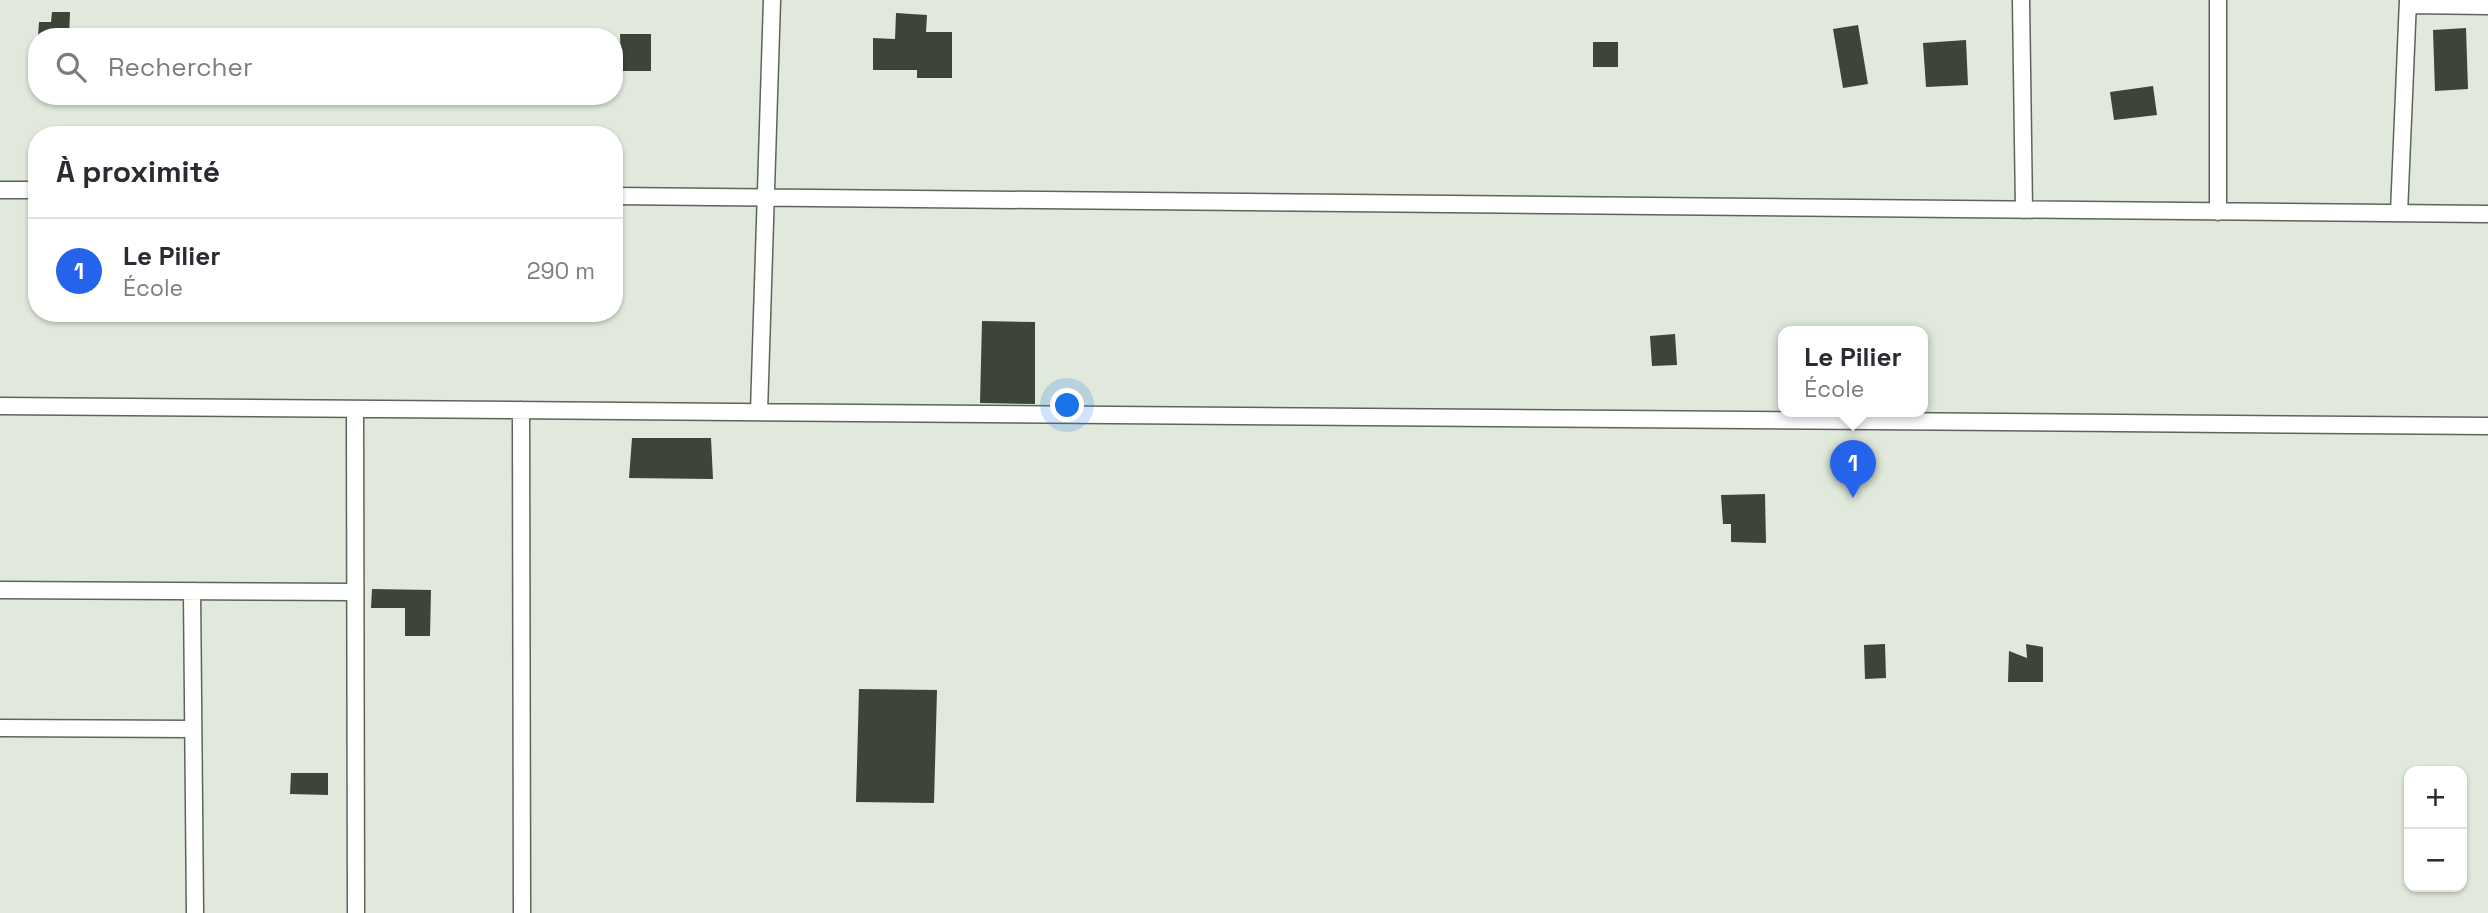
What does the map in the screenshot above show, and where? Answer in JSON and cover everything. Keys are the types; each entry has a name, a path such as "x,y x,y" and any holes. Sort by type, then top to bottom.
{"street":[{"path":"759,412 772,0"},
{"path":"2021,0 2024,210"},
{"path":"2218,0 2218,212"},
{"path":"2399,213 2408,2 2488,6"},
{"path":"0,190 28,190"},
{"path":"623,196 2488,214"},
{"path":"0,406 2488,426"},
{"path":"355,409 356,913"},
{"path":"521,410 522,913"},
{"path":"0,590 355,592"},
{"path":"192,591 195,913"},
{"path":"0,728 193,729"}],"building":[{"path":"52,12 70,12 69,28 39,28 39,22 51,22"},
{"path":"896,13 927,15 926,32 952,32 952,78 917,78 917,70 873,70 873,38 895,39"},
{"path":"1858,25 1868,84 1843,88 1833,29"},
{"path":"2466,28 2468,89 2435,91 2433,30"},
{"path":"623,34 651,34 651,71 623,71"},
{"path":"1966,40 1968,85 1926,87 1923,43"},
{"path":"1593,42 1618,42 1618,67 1593,67"},
{"path":"2153,86 2157,115 2114,120 2110,92"},
{"path":"982,321 1035,322 1035,404 980,403"},
{"path":"1675,334 1677,365 1652,366 1650,336"},
{"path":"632,438 711,438 713,479 629,478"},
{"path":"1765,494 1766,543 1731,542 1731,524 1723,524 1721,495"},
{"path":"372,589 431,590 430,636 405,636 405,608 371,608"},
{"path":"1885,644 1886,678 1865,679 1864,645"},
{"path":"2026,644 2043,647 2043,682 2008,682 2009,651 2027,658"},
{"path":"859,689 937,690 934,803 856,802"},
{"path":"291,773 328,773 328,795 290,794"}],"place":[{"name":"Le Pilier","path":"1853,498"}]}
